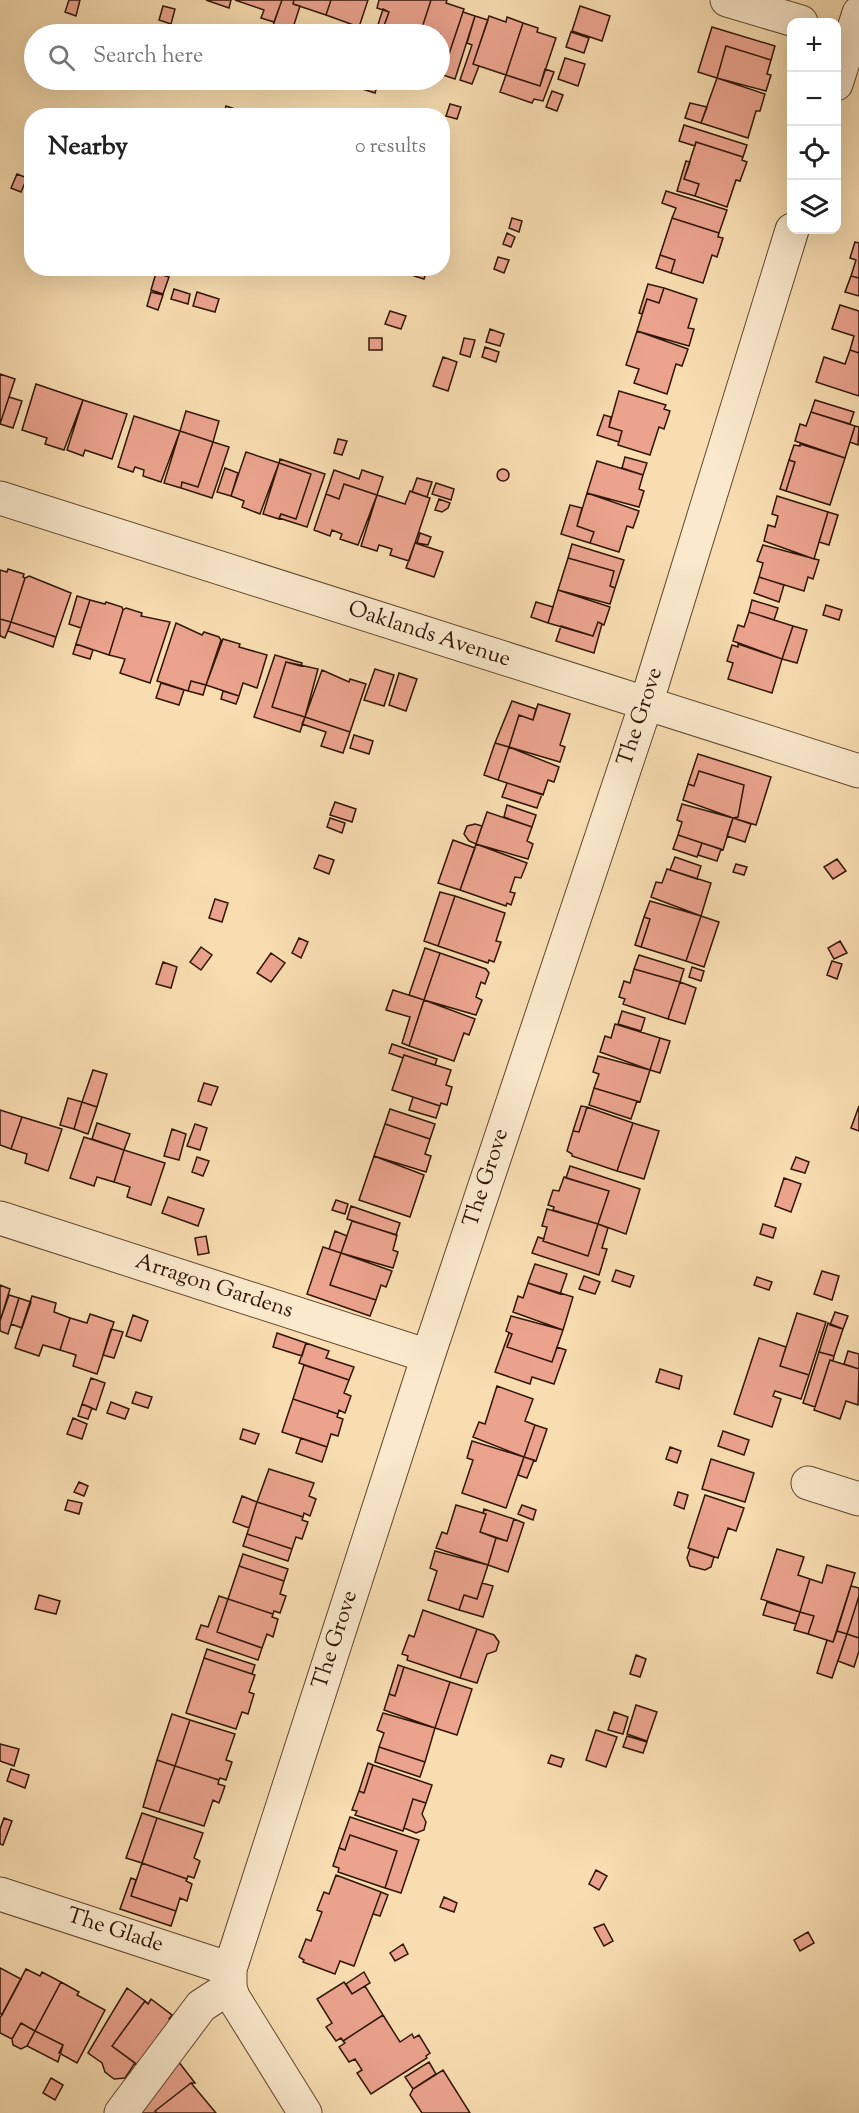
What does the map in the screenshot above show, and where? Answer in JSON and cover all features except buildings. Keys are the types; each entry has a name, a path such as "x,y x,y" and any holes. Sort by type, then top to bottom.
{"street":[{"path":"727,0 788,18"},
{"path":"840,72 851,31"},
{"name":"The Grove","path":"230,1978 428,1356 646,704 791,234"},
{"name":"Oaklands Avenue","path":"0,498 859,771"},
{"name":"Arragon Gardens","path":"0,1218 428,1356"},
{"path":"808,1483 859,1499"},
{"name":"The Glade","path":"0,1894 230,1978"},
{"path":"121,2113 201,2006 230,1978 238,2007 305,2113"}]}
